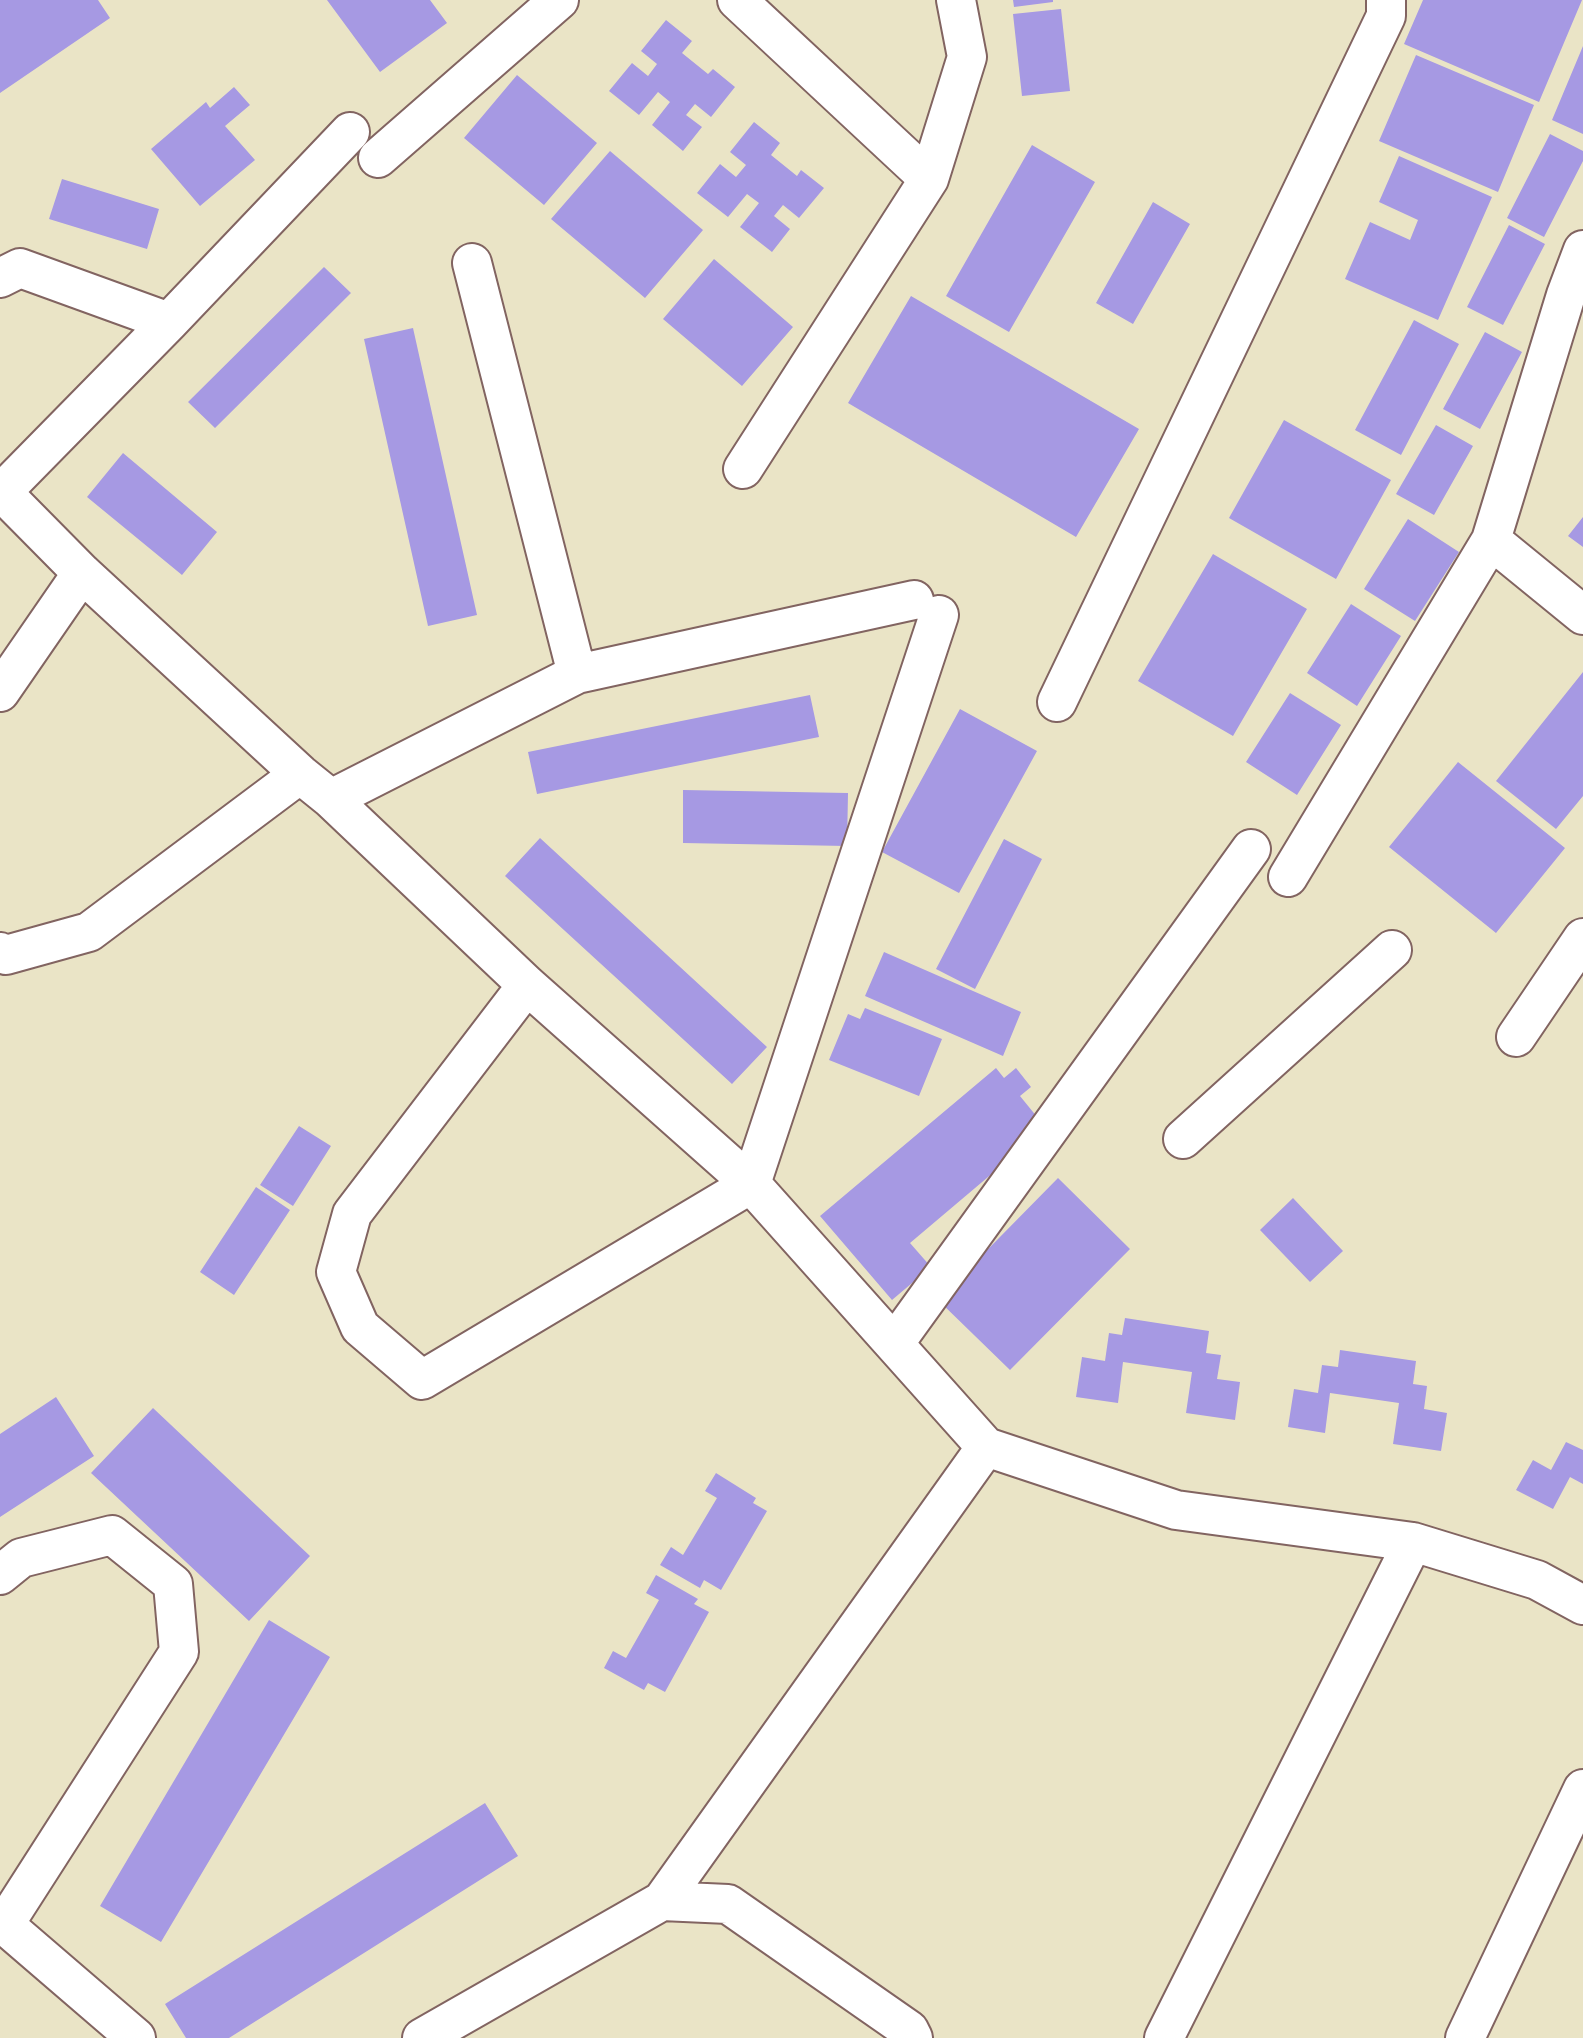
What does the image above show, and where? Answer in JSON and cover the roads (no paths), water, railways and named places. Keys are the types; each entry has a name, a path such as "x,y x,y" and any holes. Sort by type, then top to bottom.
{"street":[{"path":"378,158 559,0"},
{"path":"737,0 929,179"},
{"path":"743,469 929,179 967,57 956,0"},
{"path":"1058,702 1385,16 1387,0"},
{"path":"350,131 169,322 1,491 82,573 300,774 331,799 527,985 751,1184 986,1447 1176,1510 1413,1542 1537,1580 1583,1605"},
{"path":"1288,877 1492,540 1575,300 1583,250"},
{"path":"472,263 577,674"},
{"path":"0,278 20,268 169,322"},
{"path":"1492,540 1583,615"},
{"path":"0,692 82,573"},
{"path":"331,799 577,674 927,607 751,1184 422,1380 360,1327 336,1272 352,1214 527,985"},
{"path":"0,953 6,956 89,932 300,774"},
{"path":"894,1344 1251,849"},
{"path":"1516,1037 1583,938"},
{"path":"1183,1139 1392,950"},
{"path":"422,2038 662,1901 986,1447"},
{"path":"0,1575 21,1558 112,1535 173,1584 179,1652 2,1923 136,2038"},
{"path":"1164,2038 1413,1542"},
{"path":"1465,2038 1583,1789"},
{"path":"662,1901 728,1904 909,2030 913,2038"}]}
